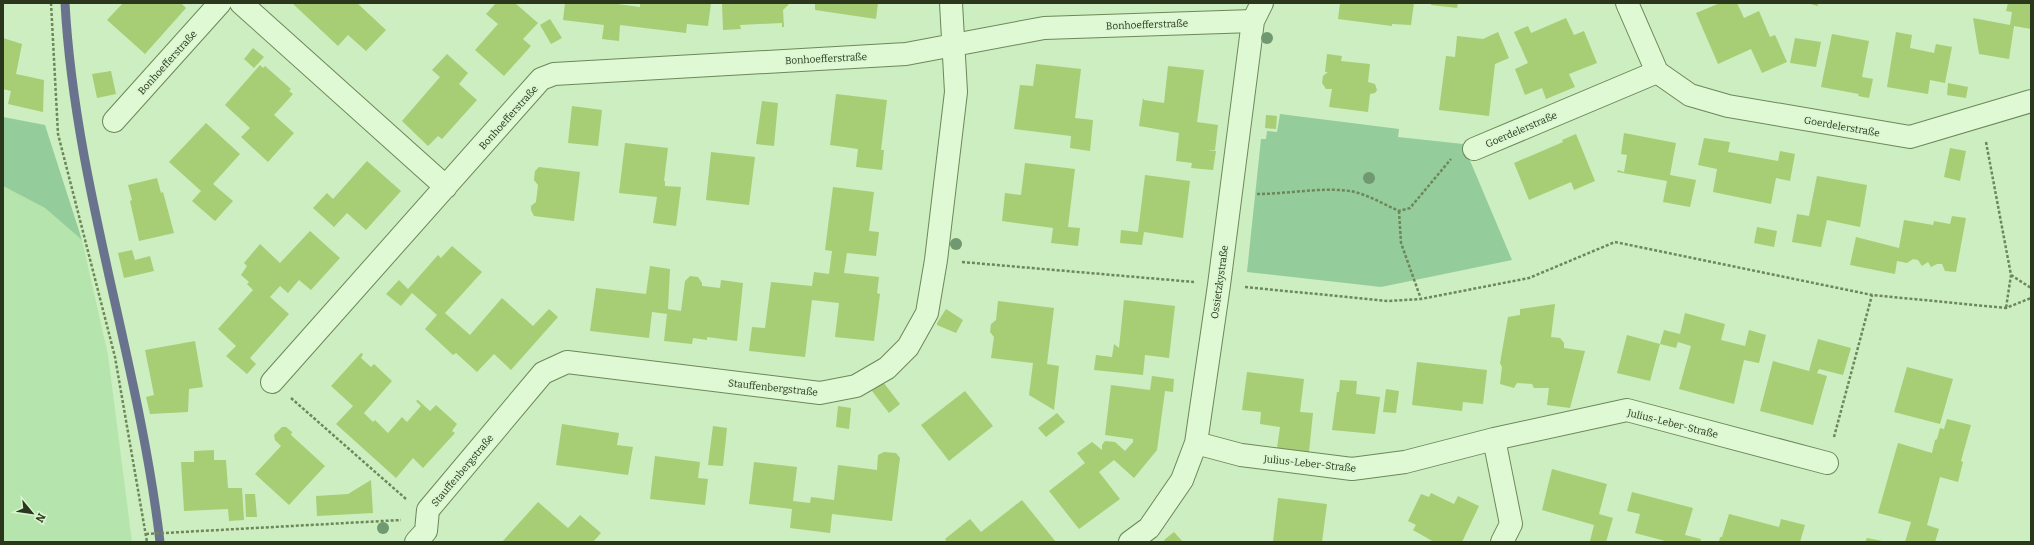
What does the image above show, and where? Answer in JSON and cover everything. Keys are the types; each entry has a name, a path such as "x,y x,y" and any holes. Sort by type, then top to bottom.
{"street":[{"name":"Bonhoefferstraße","path":"114,121 220,3"},
{"path":"241,3 446,187"},
{"name":"Stauffenbergstraße","path":"427,533 428,510 543,373 567,362 820,393 856,386 887,368 908,347 927,313 936,260 956,92 952,46 951,3"},
{"path":"1627,3 1657,72"},
{"name":"Bonhoefferstraße","path":"272,382 541,79 554,74 906,54 1044,28 1257,12"},
{"name":"Ossietzkystraße","path":"1130,542 1149,528 1182,480 1196,443 1257,12"},
{"name":"Goerdelerstraße","path":"1474,148 1657,72 1690,95 1728,106 1910,137 2031,101"},
{"name":"Julius-Leber-Straße","path":"1196,443 1242,455 1352,469 1405,462 1494,439 1627,410 1827,463"},
{"path":"1494,439 1511,524 1502,542"}],"path":[{"path":"51,3 58,134 115,357 147,542"},
{"path":"1981,116 2011,275 2006,308"},
{"path":"1231,191 1259,194 1323,190 1351,191 1375,199 1398,211 1410,208 1450,160 1474,148"},
{"path":"1398,211 1400,243 1421,299"},
{"path":"936,260 1219,284 1388,301 1421,299 1529,278 1615,242 1872,295 2006,308 2031,298"},
{"path":"2011,275 2031,288"},
{"path":"1827,463 1872,295"},
{"path":"272,382 427,533"},
{"path":"146,534 171,532 427,533"}],"green space":[{"path":"1280,114 1399,129 1398,137 1463,144 1512,260 1381,287 1247,272 1261,139 1266,139 1267,131 1277,132"},
{"path":"3,117 45,125 82,240 45,208 3,186"},
{"path":"3,186 45,208 82,240 108,355 132,542 3,542"}],"building":[{"path":"123,3 181,3 186,8 145,54 107,20"},
{"path":"292,3 357,3 386,30 366,51 348,35 338,46"},
{"path":"496,3 515,3 538,23 523,39 531,46 504,76 475,50 498,24 486,14"},
{"path":"565,3 610,3 640,7 640,3 711,3 708,26 687,24 686,33 620,25 619,41 602,39 604,25 563,20"},
{"path":"722,3 790,3 783,10 784,27 782,27 782,23 740,25 741,29 723,30"},
{"path":"815,3 878,3 876,19 815,10"},
{"path":"1340,3 1414,3 1411,25 1392,24 1392,26 1338,19"},
{"path":"1431,3 1458,3 1457,8 1431,5"},
{"path":"1720,3 1737,3 1744,18 1759,11 1770,37 1775,35 1787,62 1762,73 1751,49 1718,64 1696,13"},
{"path":"1807,3 1818,3 1818,6"},
{"path":"2008,3 2031,3 2031,29 2014,26 2009,59 1979,54 1973,18 2010,25 2012,12 2006,11"},
{"path":"1566,18 1574,35 1584,31 1597,63 1569,74 1575,87 1546,99 1542,88 1525,95 1515,69 1528,63 1514,32 1528,26 1531,33"},
{"path":"550,19 562,38 551,44 540,25"},
{"path":"1498,32 1509,58 1495,64 1489,116 1439,110 1446,56 1455,57 1457,36 1483,39"},
{"path":"1896,32 1912,35 1910,48 1934,53 1936,44 1952,47 1945,83 1930,80 1928,94 1887,87"},
{"path":"1832,34 1869,41 1862,77 1873,79 1869,98 1858,96 1859,94 1821,87"},
{"path":"3,38 22,44 16,74 44,80 43,112 8,104 11,91 3,89"},
{"path":"1795,38 1821,42 1816,67 1790,63"},
{"path":"253,48 264,57 254,68 244,59"},
{"path":"447,54 468,73 459,84 477,100 442,139 438,136 428,146 402,121 440,77 432,70"},
{"path":"1327,54 1342,56 1341,61 1370,64 1368,82 1375,84 1377,90 1375,93 1370,94 1368,112 1329,107 1332,89 1326,89 1322,83 1323,76 1328,72 1325,72"},
{"path":"1036,64 1081,69 1075,118 1093,120 1090,151 1070,148 1071,136 1014,129 1020,85 1033,86"},
{"path":"260,65 263,68 265,66 291,89 289,91 293,94 274,115 294,133 268,162 241,137 250,128 225,105"},
{"path":"1168,66 1204,70 1197,122 1218,125 1215,150 1207,150 1216,151 1213,170 1191,168 1192,163 1176,161 1179,133 1139,126 1143,98 1144,100 1164,103"},
{"path":"111,71 116,94 97,98 92,74"},
{"path":"1948,83 1968,87 1966,98 1947,95"},
{"path":"836,94 887,100 881,150 884,150 882,170 856,167 858,149 830,145"},
{"path":"762,101 778,103 774,146 756,144"},
{"path":"572,106 602,110 598,146 568,143"},
{"path":"1266,115 1277,116 1276,129 1265,128"},
{"path":"206,123 240,154 213,184 233,201 215,221 192,201 201,191 169,162"},
{"path":"1624,133 1676,143 1670,175 1696,180 1690,207 1663,202 1667,181 1617,172 1618,170 1624,172 1627,155 1621,154"},
{"path":"1576,134 1595,181 1574,190 1571,182 1529,200 1514,163 1563,142 1562,140"},
{"path":"1704,138 1730,142 1728,152 1778,161 1780,151 1795,154 1790,181 1776,178 1771,204 1713,192 1717,169 1698,165"},
{"path":"625,143 668,148 664,181 665,186 681,187 676,226 653,223 657,197 619,193"},
{"path":"1950,148 1966,151 1960,181 1944,177"},
{"path":"711,152 755,157 749,205 706,200"},
{"path":"367,161 401,191 366,230 347,213 334,227 313,208 327,193 333,199"},
{"path":"1025,163 1075,169 1068,227 1080,228 1078,246 1051,243 1053,228 1002,221 1005,193 1021,195"},
{"path":"539,167 580,172 574,221 534,216 531,206 536,202 538,185 534,180 535,171"},
{"path":"1145,175 1190,181 1183,238 1144,232 1142,245 1120,243 1121,230 1138,232"},
{"path":"1817,176 1867,185 1860,227 1827,220 1821,247 1792,242 1797,214 1809,216"},
{"path":"157,178 161,193 163,192 174,233 139,241 128,185"},
{"path":"833,187 874,192 869,231 879,232 876,256 847,253 844,273 879,277 877,293 880,294 874,341 835,337 839,303 812,300 805,357 749,351 752,327 765,328 771,282 812,286 814,272 829,274 832,251 825,250"},
{"path":"1952,216 1966,218 1956,272 1945,271 1942,264 1937,264 1931,267 1928,262 1922,266 1918,260 1913,259 1907,263 1897,261 1895,274 1850,265 1856,237 1899,248 1904,220 1933,225 1934,221 1950,224"},
{"path":"1757,227 1777,231 1774,247 1754,243"},
{"path":"310,231 340,258 311,290 299,280 288,293 280,286 270,297 289,314 250,358 256,364 247,374 226,356 236,346 218,329 253,290 247,284 249,282 241,275 247,266 244,263 260,244 280,263"},
{"path":"452,246 482,272 445,313 470,335 502,298 533,326 549,309 558,317 511,370 494,354 477,372 456,353 453,355 425,329 437,315 412,293 401,306 386,294 399,280 408,289 438,255 441,258"},
{"path":"132,250 135,260 150,256 154,271 124,278 118,253"},
{"path":"650,266 670,269 668,309 681,311 685,281 690,276 698,277 702,283 702,286 720,288 721,280 743,283 737,341 707,337 707,340 693,338 692,344 664,341 667,314 652,312 649,338 590,331 596,288 646,294"},
{"path":"1124,300 1175,306 1169,358 1145,355 1143,375 1094,370 1096,355 1112,357 1114,344 1119,348"},
{"path":"998,301 1054,308 1047,364 1059,366 1054,410 1029,395 1033,363 991,358 994,337 990,332 991,324 996,320"},
{"path":"1555,304 1551,337 1560,338 1564,343 1564,348 1585,351 1570,408 1547,405 1549,388 1534,388 1532,384 1517,383 1514,388 1500,384 1502,367 1500,363 1508,317 1520,315 1520,309"},
{"path":"946,309 963,320 956,333 937,325"},
{"path":"1685,313 1725,324 1721,340 1745,346 1749,330 1766,335 1759,363 1744,360 1734,404 1679,389 1691,346 1678,342 1676,348 1660,344 1664,330 1680,334"},
{"path":"1627,335 1660,344 1650,381 1617,373"},
{"path":"1818,339 1851,348 1843,375 1819,369 1817,373 1827,376 1813,425 1760,411 1773,361 1809,371"},
{"path":"195,341 203,387 189,389 188,412 150,414 146,397 154,395 145,350"},
{"path":"361,353 363,354 361,358 371,367 374,364 392,381 364,413 373,422 375,420 388,433 402,417 407,422 421,406 416,401 418,400 430,411 436,405 457,424 452,431 455,433 423,468 413,458 396,478 336,424 353,406 331,386"},
{"path":"1417,362 1487,370 1483,404 1463,402 1462,411 1412,405"},
{"path":"1907,367 1953,379 1940,424 1894,412"},
{"path":"1247,372 1304,379 1300,412 1313,413 1309,452 1277,448 1280,427 1260,424 1261,412 1242,410"},
{"path":"1152,376 1174,379 1173,392 1165,391 1157,450 1134,478 1114,460 1099,472 1120,499 1079,529 1049,491 1085,463 1077,453 1092,442 1102,450 1102,445 1105,441 1115,442 1125,451 1133,442 1133,439 1105,435 1111,385 1150,390"},
{"path":"1340,380 1357,381 1356,394 1380,397 1375,434 1332,430"},
{"path":"883,382 900,404 889,413 872,391"},
{"path":"1386,389 1399,391 1396,413 1383,412"},
{"path":"965,391 993,426 949,461 921,425"},
{"path":"838,406 851,408 849,429 836,427"},
{"path":"1057,413 1065,422 1046,437 1038,428"},
{"path":"1947,419 1971,425 1961,461 1963,462 1958,482 1940,477 1927,525 1939,529 1935,542 1905,542 1911,522 1878,513 1898,443 1932,453 1940,428 1944,429"},
{"path":"562,424 619,433 617,445 633,447 628,475 556,465"},
{"path":"713,426 727,428 723,466 708,465"},
{"path":"282,427 286,427 292,432 291,435 325,466 289,505 255,474 281,446 275,440 274,435"},
{"path":"214,450 214,460 226,460 228,488 242,488 244,520 229,521 228,509 184,511 181,462 194,462 194,451"},
{"path":"884,452 896,453 900,458 892,521 832,514 830,533 790,528 792,509 749,504 754,462 797,467 793,501 810,503 811,497 834,500 838,465 877,470 878,455"},
{"path":"655,456 700,462 698,478 708,479 705,505 650,499"},
{"path":"1552,469 1607,484 1599,514 1613,518 1606,542 1590,541 1594,525 1542,510"},
{"path":"371,480 373,513 317,516 316,496 348,494"},
{"path":"1632,492 1693,508 1685,535 1701,539 1700,542 1669,542 1635,533 1640,514 1627,511"},
{"path":"1431,493 1454,504 1458,496 1479,506 1462,542 1434,542 1413,530 1416,525 1408,521 1421,494 1429,497"},
{"path":"245,494 255,494 257,517 246,517"},
{"path":"1278,498 1327,504 1322,542 1273,542"},
{"path":"1022,500 1056,542 947,542 945,539 970,519 981,532"},
{"path":"538,502 568,528 580,515 601,533 593,542 502,542"},
{"path":"1729,514 1779,527 1781,519 1805,525 1800,542 1719,542"},
{"path":"1174,532 1183,542 1166,542 1164,540"},
{"path":"1867,538 1882,541 1882,542 1865,542"}],"waterway":[{"path":"65,3 71,71 81,139 94,206 138,407 160,542"}]}
